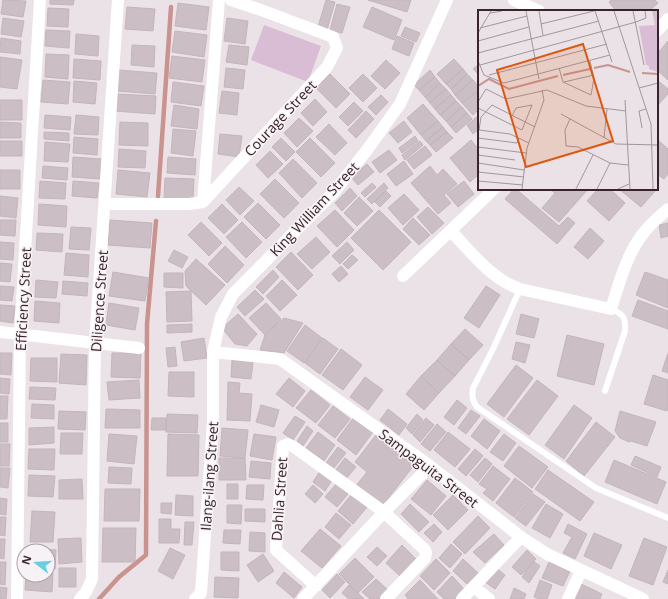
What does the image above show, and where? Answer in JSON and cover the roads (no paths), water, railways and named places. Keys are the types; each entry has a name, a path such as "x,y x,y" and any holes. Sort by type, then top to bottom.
{"street":[{"name":"Efficiency Street","path":"17,599 20,335 40,0"},
{"name":"Diligence Street","path":"80,599 86,592 92,579 95,343 118,0"},
{"path":"105,204 189,204 203,202 219,0"},
{"name":"Courage Street","path":"203,202 327,67 338,48 333,37 231,0"},
{"name":"King William Street","path":"213,352 221,317 232,294 334,192 367,150 400,104 447,0"},
{"path":"514,0 537,10"},
{"path":"658,30 668,19"},
{"path":"403,276 493,190"},
{"path":"451,230 499,279 510,286 611,309 633,249 642,235 668,208"},
{"path":"0,332 139,348"},
{"name":"Sampaguita Street","path":"213,352 280,359 430,466 521,537 547,554 643,599"},
{"name":"Ilang-ilang Street","path":"195,599 201,593 213,422 213,352"},
{"name":"Dahlia Street","path":"316,586 276,550 283,446 288,444 294,447 384,512"},
{"path":"303,599 384,512 430,466"},
{"path":"384,512 425,550 426,553 425,558 386,599"},
{"path":"462,599 521,537"},
{"path":"568,599 581,570"},
{"path":"474,587 489,599"}],"lane":[{"path":"520,289 493,349 473,388 473,402 477,407 596,488 668,518"},
{"path":"605,391 625,331 624,317 611,309"}],"waterway":[{"path":"158,196 171,7"},
{"path":"99,599 119,577 146,555 147,324 156,221"}]}
